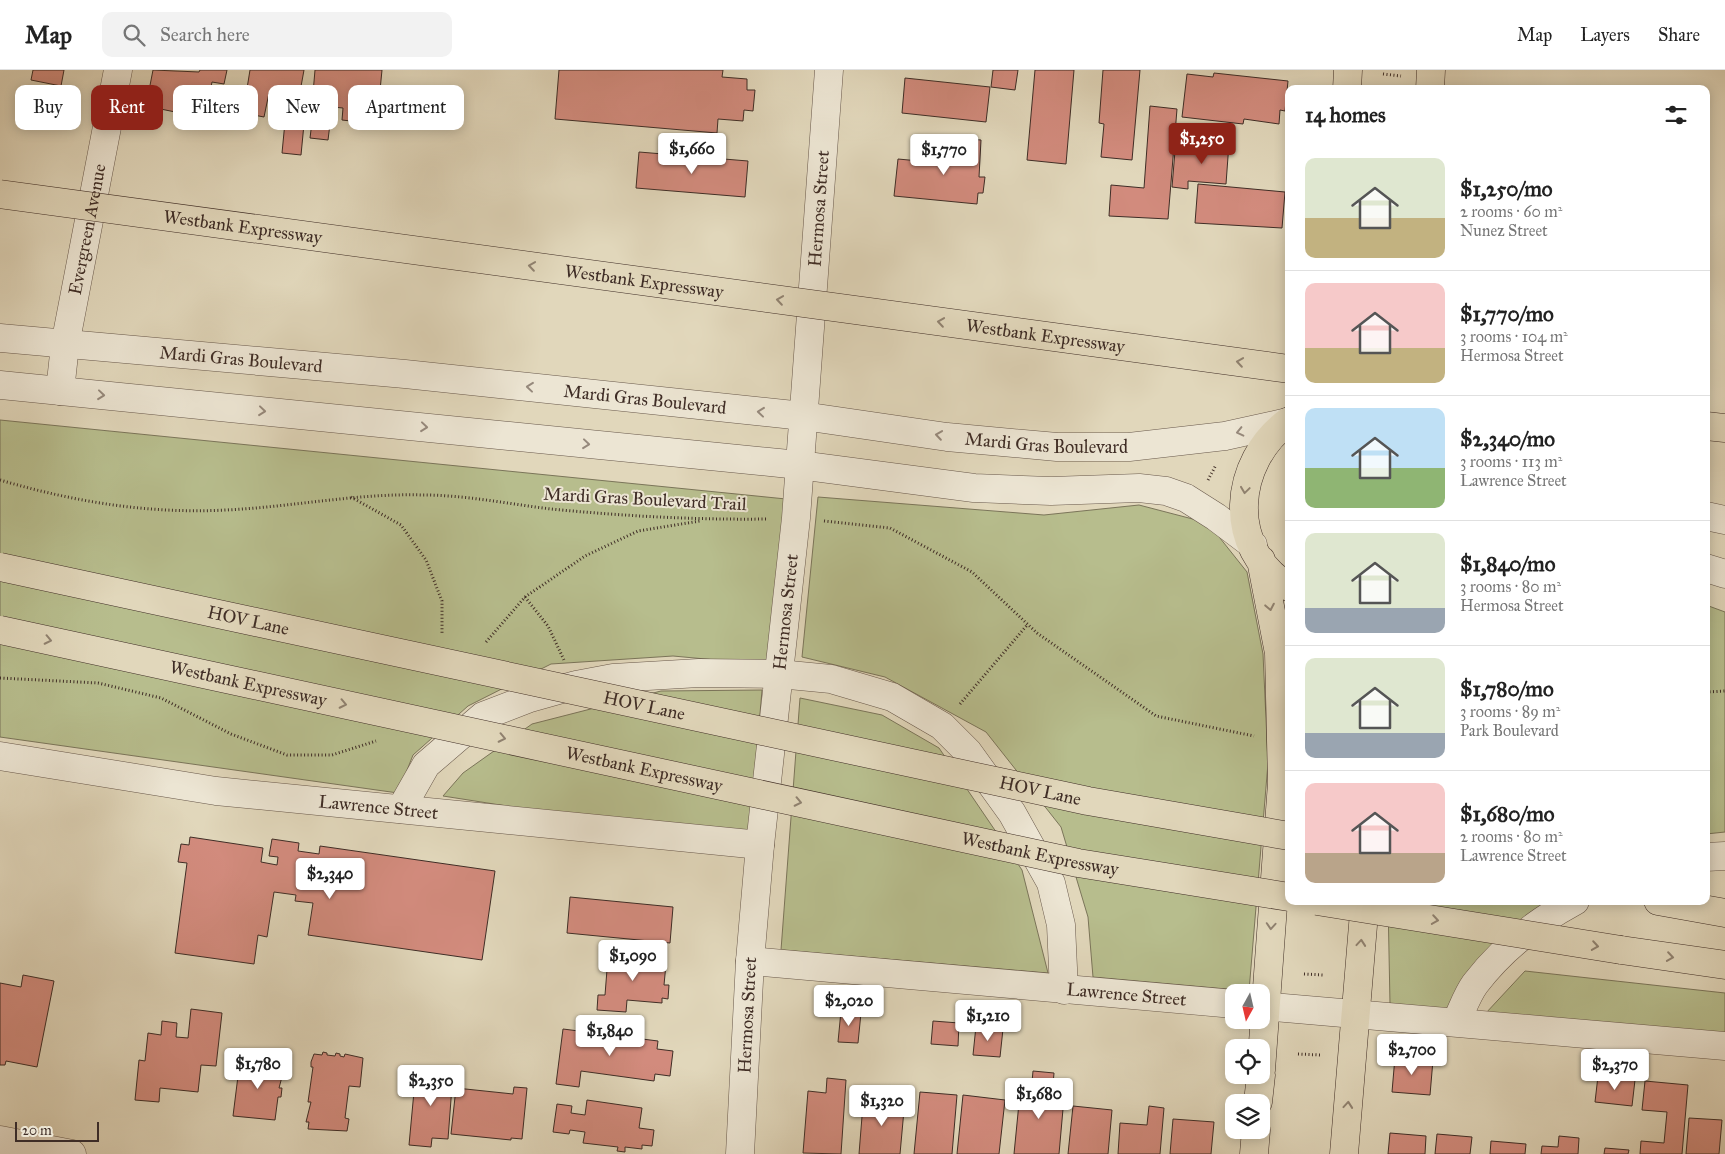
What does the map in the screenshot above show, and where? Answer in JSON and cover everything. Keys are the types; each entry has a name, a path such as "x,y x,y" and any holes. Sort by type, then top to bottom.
{"main road":[{"path":"1347,85 1348,70"},
{"path":"1430,85 1431,70"},
{"name":"Westbank Expressway","path":"0,194 1285,368"},
{"path":"1265,984 1282,783 1279,653 1257,552 1244,513 1246,480 1262,447 1285,424"},
{"path":"1710,426 1725,428"},
{"path":"1257,552 1271,572 1285,584"},
{"name":"HOV Lane","path":"0,567 1078,799 1285,835"},
{"name":"Westbank Expressway","path":"0,630 1078,863 1285,896"},
{"path":"1343,905 1725,965"},
{"path":"1344,1154 1365,905"},
{"path":"1682,905 1725,912"},
{"path":"1254,1154 1255,1139"}],"street":[{"name":"Evergreen Avenue","path":"60,391 65,344 118,70"},
{"name":"Hermosa Street","path":"740,1154 750,961 760,845 796,518 829,70"},
{"name":"Mardi Gras Boulevard","path":"0,338 405,374 803,416 947,436 1057,447 1129,447 1225,436 1285,422"},
{"path":"0,385 799,465 974,488 1052,491 1139,488 1166,491 1186,498 1216,517 1257,552"},
{"path":"1710,517 1725,520"},
{"path":"1710,569 1725,574"},
{"path":"401,809 426,765 483,716 530,698 576,685 613,678 690,674 779,674 831,680 892,697 942,726 968,752 1012,813 1051,883 1061,925 1064,990"},
{"name":"Lawrence Street","path":"0,756 216,791 760,845"},
{"path":"1710,857 1725,856"},
{"path":"1456,1022 1474,986 1508,947 1567,905"},
{"name":"Lawrence Street","path":"750,961 1225,1003"},
{"path":"1270,1007 1725,1046"},
{"path":"0,1140 72,1154"}],"path":[{"path":"1383,74 1401,76"},
{"path":"1204,486 1217,458"},
{"name":"Mardi Gras Boulevard Trail","path":"0,480 79,501 158,510 224,510 288,506 350,496 425,495 553,509 705,520 796,518 890,528 972,572 1045,638 1156,716 1282,742"},
{"path":"350,496 401,525 426,560 442,601 442,637"},
{"path":"525,597 548,626 576,685"},
{"path":"942,726 1028,624"},
{"path":"1710,692 1725,692"},
{"path":"1304,974 1323,975"},
{"path":"1298,1054 1320,1055"}],"green space":[{"path":"0,420 786,499 770,665 673,656 551,664 468,706 413,755 398,793 0,737"},
{"path":"818,497 1044,515 1139,505 1208,523 1247,572 1263,654 1268,763 1250,984 1225,984 1225,989 1093,977 1088,917 1061,827 986,732 885,677 802,657"},
{"path":"1710,606 1725,612 1725,832 1710,834"},
{"path":"762,690 749,844 443,796 463,773 532,724 661,691"},
{"path":"800,698 882,715 939,748 1022,870 1048,973 781,950"},
{"path":"1388,905 1542,905 1486,955 1452,1010 1390,1004"},
{"path":"1525,971 1725,993 1725,1035 1485,1014"}],"building":[{"path":"33,70 64,70 61,85 31,80"},
{"path":"153,70 199,72 200,70 227,70 224,84 212,82 211,85 173,85 173,112 163,109 163,85 150,85"},
{"path":"250,70 304,70 301,85 268,85 268,98 264,117 258,116 258,85 248,85"},
{"path":"315,70 382,70 381,85 348,85 348,121 342,120 343,108 338,108 338,85 314,85"},
{"path":"559,70 723,70 722,77 747,79 747,90 755,90 753,111 744,110 743,121 718,119 717,133 555,119"},
{"path":"993,70 1018,70 1015,90 991,87"},
{"path":"1035,70 1074,70 1066,164 1027,160"},
{"path":"1103,70 1140,70 1132,160 1101,157 1104,124 1099,123"},
{"path":"1214,73 1288,81 1288,85 1285,85 1285,111 1280,110 1279,124 1244,119 1243,124 1182,117 1187,74 1213,77"},
{"path":"905,78 990,87 986,122 902,113"},
{"path":"1150,106 1177,109 1168,219 1109,216 1111,185 1144,188"},
{"path":"284,130 303,130 301,155 282,153"},
{"path":"311,130 329,130 328,140 310,138"},
{"path":"954,138 981,140 979,177 985,177 983,193 978,193 977,204 894,196 898,159 951,164"},
{"path":"1198,141 1229,143 1226,184 1188,181 1188,189 1172,187 1175,151 1197,152"},
{"path":"639,152 748,161 745,197 636,188"},
{"path":"1198,184 1285,192 1282,228 1195,223"},
{"path":"190,837 263,848 261,862 277,865 278,857 269,856 272,839 299,843 298,851 319,854 320,846 495,871 482,960 308,935 313,903 295,901 296,895 274,892 267,937 258,935 254,964 175,953 187,863 178,862 181,844 189,845"},
{"path":"570,897 673,907 670,943 567,933"},
{"path":"628,952 656,954 655,963 666,964 664,985 669,985 668,999 662,998 662,1003 627,1000 626,1012 597,1010 598,995 605,995 608,957 628,958"},
{"path":"23,975 54,981 37,1067 6,1061 5,1065 0,1065 0,983 21,987"},
{"path":"191,1009 222,1013 216,1066 201,1065 198,1092 160,1088 159,1102 135,1100 139,1060 145,1061 148,1033 161,1035 162,1021 177,1023 176,1037 188,1038"},
{"path":"841,1011 861,1013 858,1043 838,1042"},
{"path":"933,1021 959,1023 958,1046 931,1044"},
{"path":"976,1026 1003,1029 1000,1057 973,1055"},
{"path":"563,1029 658,1041 657,1049 673,1051 670,1076 655,1074 654,1081 581,1071 579,1087 556,1084"},
{"path":"323,1052 327,1053 327,1055 335,1056 336,1053 344,1057 345,1054 363,1058 360,1087 349,1086 345,1118 349,1119 347,1131 308,1129 309,1122 306,1122 311,1102 308,1102 313,1067 311,1067 311,1062 314,1054 322,1055"},
{"path":"1395,1057 1433,1060 1430,1095 1392,1092"},
{"path":"240,1060 269,1064 269,1061 282,1064 280,1073 283,1073 279,1088 282,1088 281,1097 278,1097 275,1120 233,1116"},
{"path":"416,1070 453,1073 448,1139 432,1138 431,1147 409,1145"},
{"path":"1033,1071 1054,1073 1051,1108 1063,1109 1059,1154 1014,1154 1019,1103 1030,1104"},
{"path":"1598,1076 1635,1080 1632,1106 1595,1102"},
{"path":"827,1078 846,1080 841,1154 803,1153 808,1091 826,1093"},
{"path":"1645,1081 1688,1085 1682,1154 1640,1154 1641,1141 1664,1143 1667,1112 1642,1110"},
{"path":"514,1087 527,1088 522,1139 511,1138 511,1140 451,1134 456,1088 513,1094"},
{"path":"920,1092 957,1095 952,1154 914,1154"},
{"path":"963,1095 1005,1100 999,1154 957,1154"},
{"path":"875,1097 905,1099 900,1154 859,1154 863,1104 874,1105"},
{"path":"587,1100 642,1108 639,1128 654,1130 652,1146 642,1145 642,1149 625,1147 625,1152 617,1151 618,1147 583,1143 585,1132 570,1130 569,1134 553,1132 557,1104 572,1106 571,1113 585,1115"},
{"path":"1073,1106 1112,1110 1108,1154 1068,1154"},
{"path":"1149,1106 1164,1108 1160,1154 1118,1154 1120,1123 1147,1125"},
{"path":"1689,1118 1722,1120 1719,1154 1686,1154"},
{"path":"1173,1119 1214,1122 1211,1154 1170,1154"},
{"path":"1390,1133 1426,1136 1425,1154 1388,1154"},
{"path":"1437,1134 1472,1137 1470,1154 1435,1154"},
{"path":"1559,1136 1579,1138 1578,1154 1541,1154 1542,1146 1558,1147"},
{"path":"1491,1141 1526,1144 1525,1154 1490,1154"},
{"path":"1605,1148 1629,1150 1628,1154 1604,1154"}]}
